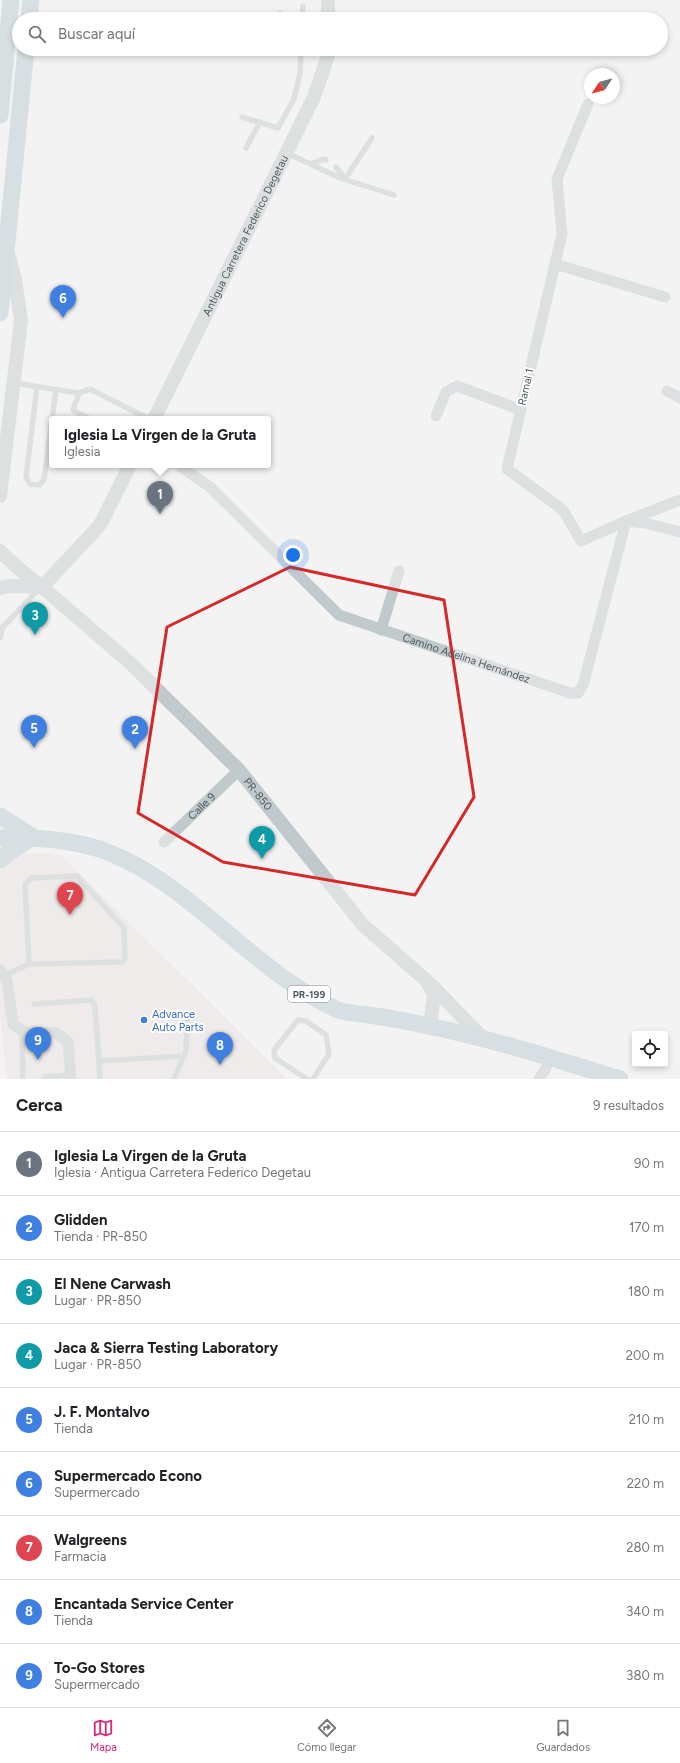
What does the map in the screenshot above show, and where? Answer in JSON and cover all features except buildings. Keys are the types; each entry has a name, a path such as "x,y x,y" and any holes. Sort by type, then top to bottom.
{"main road":[{"path":"0,115 11,0"},
{"path":"30,12 31,0"},
{"path":"0,313 25,56"},
{"path":"0,816 33,837 0,860"},
{"name":"PR-199","path":"0,838 33,837 73,843 104,851 146,870 183,897 267,967 298,987 340,1010 430,1026 483,1038 620,1079"}],"street":[{"path":"328,0 328,12"},
{"name":"Antigua Carretera Federico Degetau","path":"155,416 314,98 328,56"},
{"name":"Ramal 1","path":"588,104 557,180 562,234 507,469 563,510 581,541 626,521"},
{"path":"0,496 21,320 15,280 6,245"},
{"path":"555,264 665,297"},
{"path":"436,416 446,392 457,386 521,410"},
{"path":"668,391 680,398"},
{"path":"0,588 8,586 42,586 100,525 128,468"},
{"name":"Camino Adelina Hernández","path":"182,468 210,488 339,615 570,693 578,693 583,685 626,521"},
{"path":"626,521 680,500"},
{"path":"626,521 645,523 680,532"},
{"name":"PR-850","path":"0,551 129,662 239,770 362,925 426,980 434,994 430,1026"},
{"path":"381,630 399,571"},
{"name":"Calle 9","path":"164,842 239,770"},
{"path":"2,973 7,980 13,1024 24,1032 56,1033 68,1042 71,1077"},
{"path":"426,980 483,1038"},
{"path":"538,1079 545,1070 550,1058"}],"lane":[{"path":"303,6 303,12"},
{"path":"242,117 278,128 294,99 300,74 300,56"},
{"path":"246,148 260,122"},
{"path":"345,179 372,138"},
{"path":"286,153 345,179 394,196"},
{"path":"310,164 325,159 326,160"},
{"path":"336,167 345,179"},
{"path":"13,383 79,393 90,389 143,416"},
{"path":"37,386 26,477 30,484 39,485 44,480 49,442"},
{"path":"52,416 56,389"},
{"path":"79,393 73,410 84,416"},
{"path":"0,638 2,628 42,586"},
{"path":"2,973 29,964 123,962 125,959 124,928 76,876 31,878 25,885 29,964"},
{"path":"34,1004 91,1000 95,1006 100,1079"},
{"path":"174,1079 186,1051 187,1020"},
{"path":"307,1079 275,1058 273,1053 298,1020 306,1021 326,1035 329,1054 313,1079"},
{"path":"23,1079 22,1038 24,1032"},
{"path":"99,1061 184,1056"},
{"path":"45,1078 71,1077"}],"highlighted area":[{"path":"290,567 444,600 474,797 415,895 223,862 138,813 167,627"}],"shaded area":[{"path":"37,853 61,855 287,1079 7,1079 0,1015 0,870 18,854"}],"place":[{"name":"Supermercado Econo","path":"63,318"},
{"name":"Iglesia La Virgen de la Gruta","path":"160,514"},
{"name":"El Nene Carwash","path":"35,635"},
{"name":"J. F. Montalvo","path":"34,748"},
{"name":"Glidden","path":"135,749"},
{"name":"Jaca & Sierra Testing Laboratory","path":"262,859"},
{"name":"Walgreens","path":"70,915"},
{"name":"Advance Auto Parts","path":"144,1020"},
{"name":"To-Go Stores","path":"38,1060"},
{"name":"Encantada Service Center","path":"220,1065"}]}
